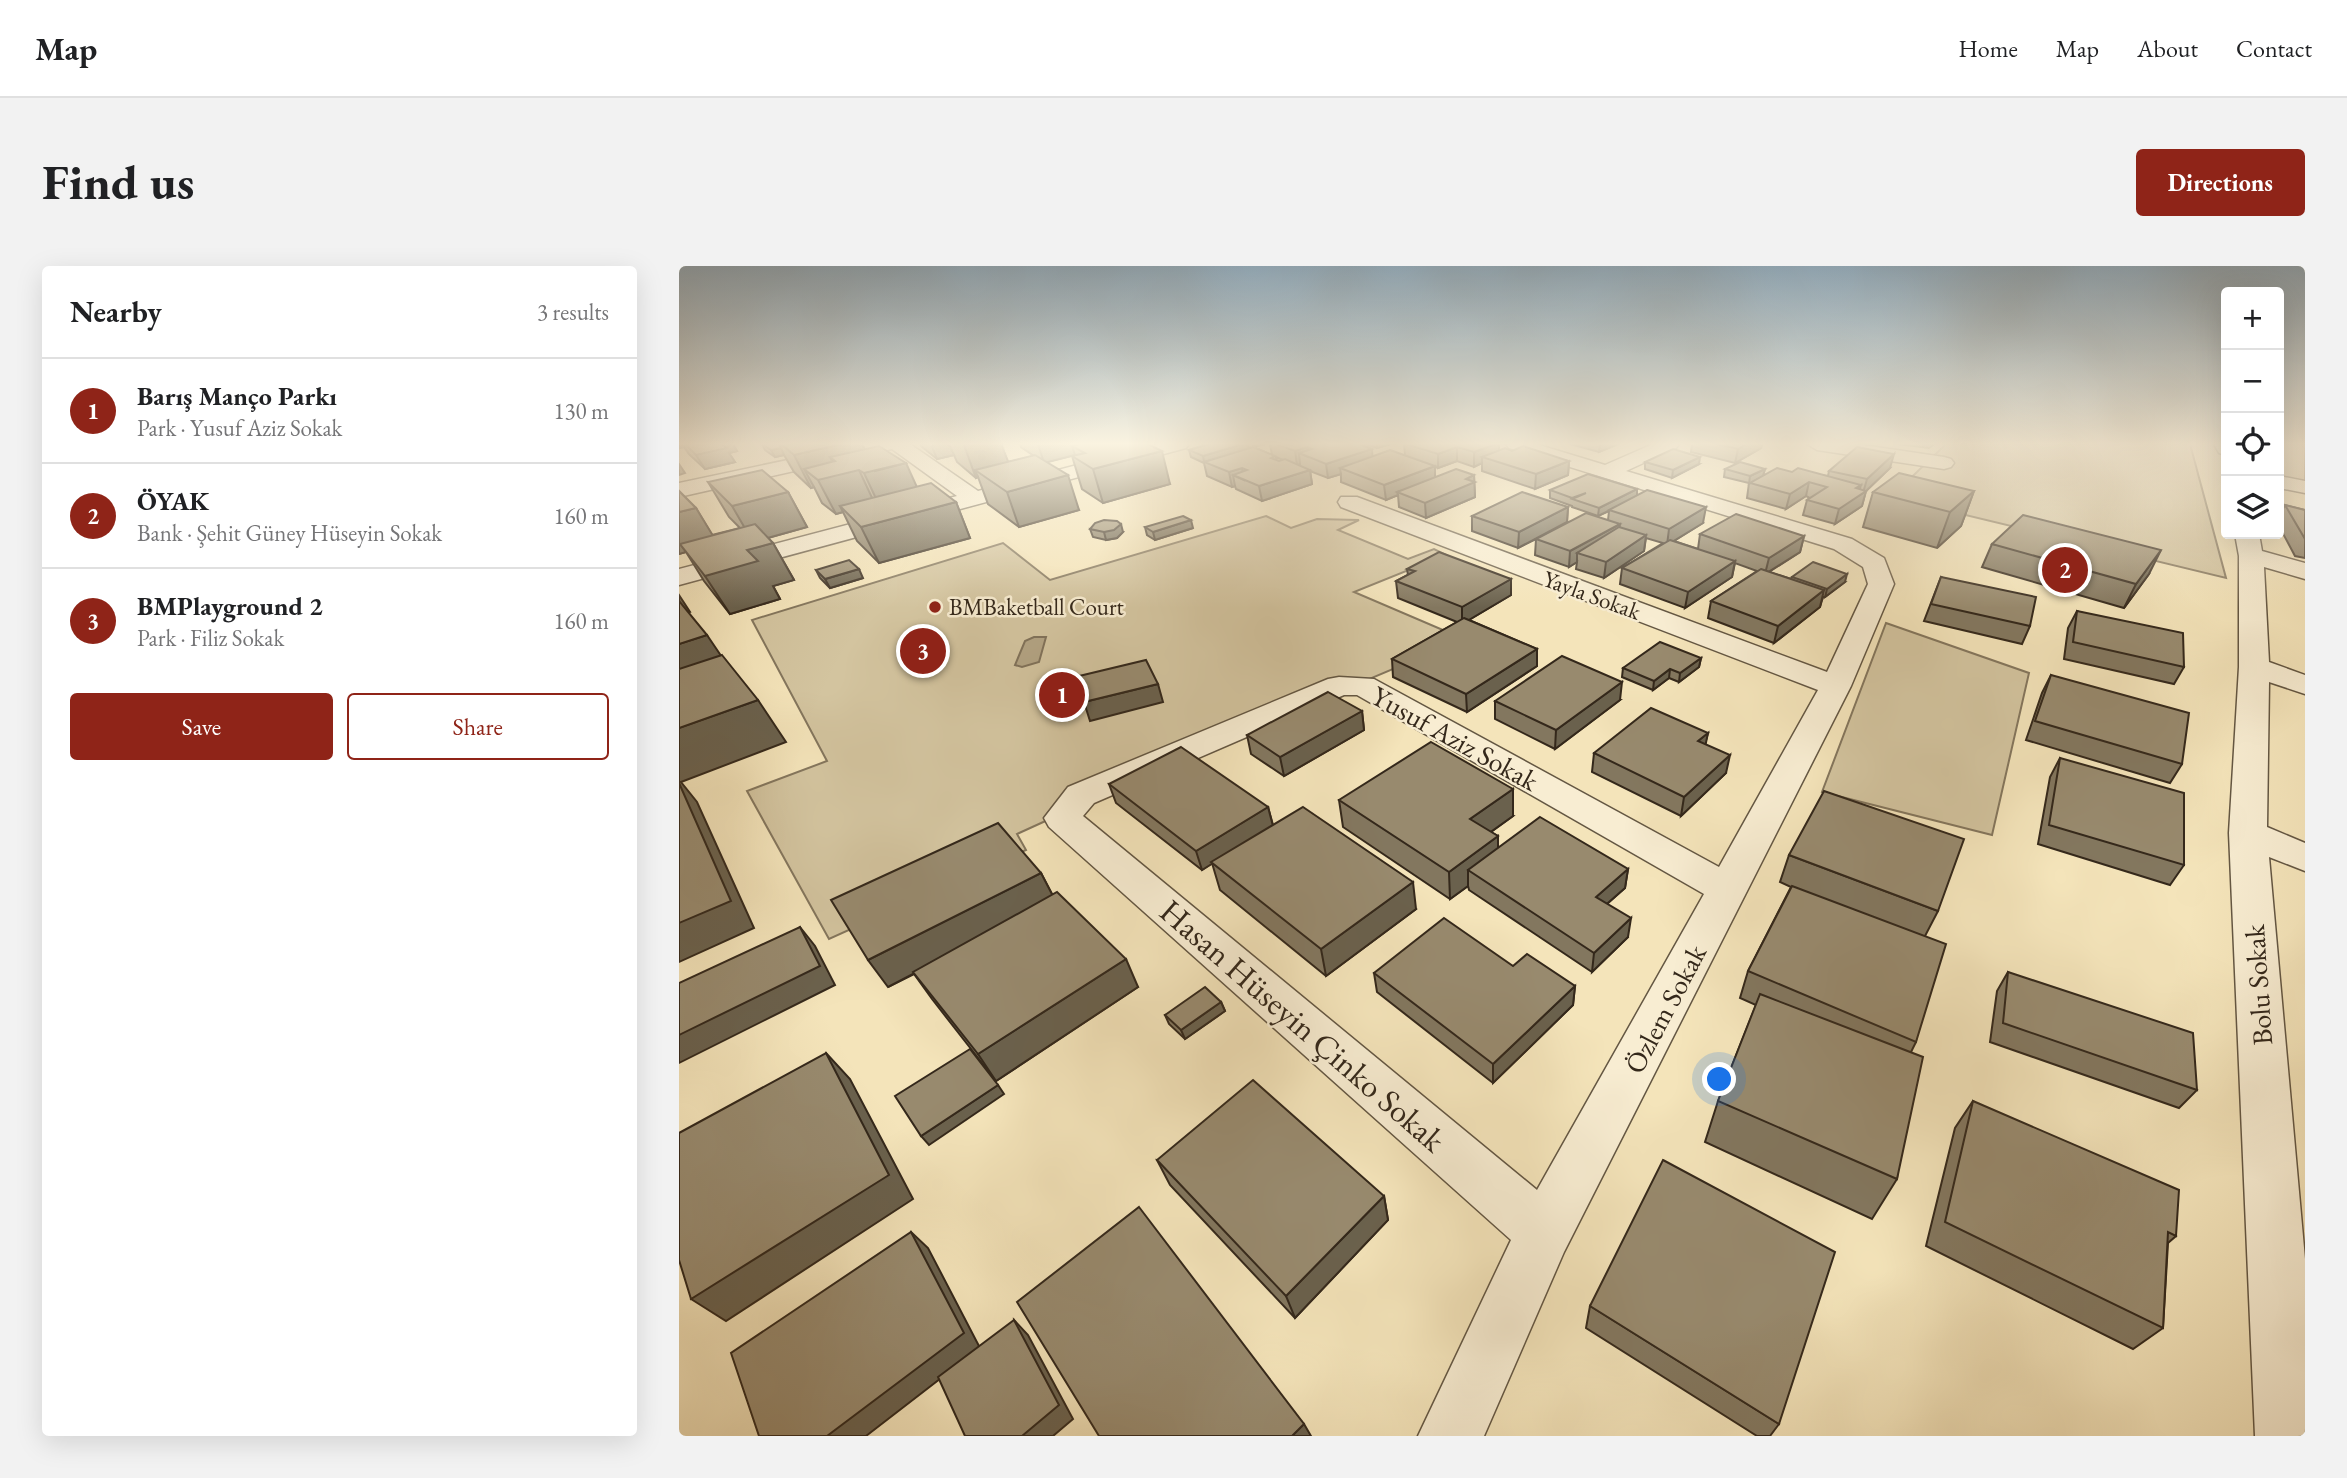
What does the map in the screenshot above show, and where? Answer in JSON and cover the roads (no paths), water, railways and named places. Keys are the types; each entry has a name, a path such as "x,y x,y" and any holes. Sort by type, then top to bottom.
{"street":[{"path":"679,577 966,499"},
{"name":"Özlem Sokak","path":"1451,1436 1544,1232 1836,686 1881,584 1875,563 1843,544 1697,499"},
{"name":"Yayla Sokak","path":"1349,502 1836,686"},
{"path":"2249,545 2305,571"},
{"name":"Bolu Sokak","path":"2249,545 2254,667 2248,833 2288,1436"},
{"path":"2254,667 2305,685"},
{"name":"Yusuf Aziz Sokak","path":"1062,818 1081,795 1339,686 1363,686 1729,890"},
{"name":"Hasan Hüseyin Çinko Sokak","path":"1062,818 1544,1232"},
{"path":"2248,833 2305,858"}],"place":[{"name":"ÖYAK","path":"2065,570"},
{"name":"BMBaketball Court","path":"935,607"},
{"name":"BMPlayground 2","path":"923,651"},
{"name":"Barış Manço Parkı","path":"1062,695"}]}
